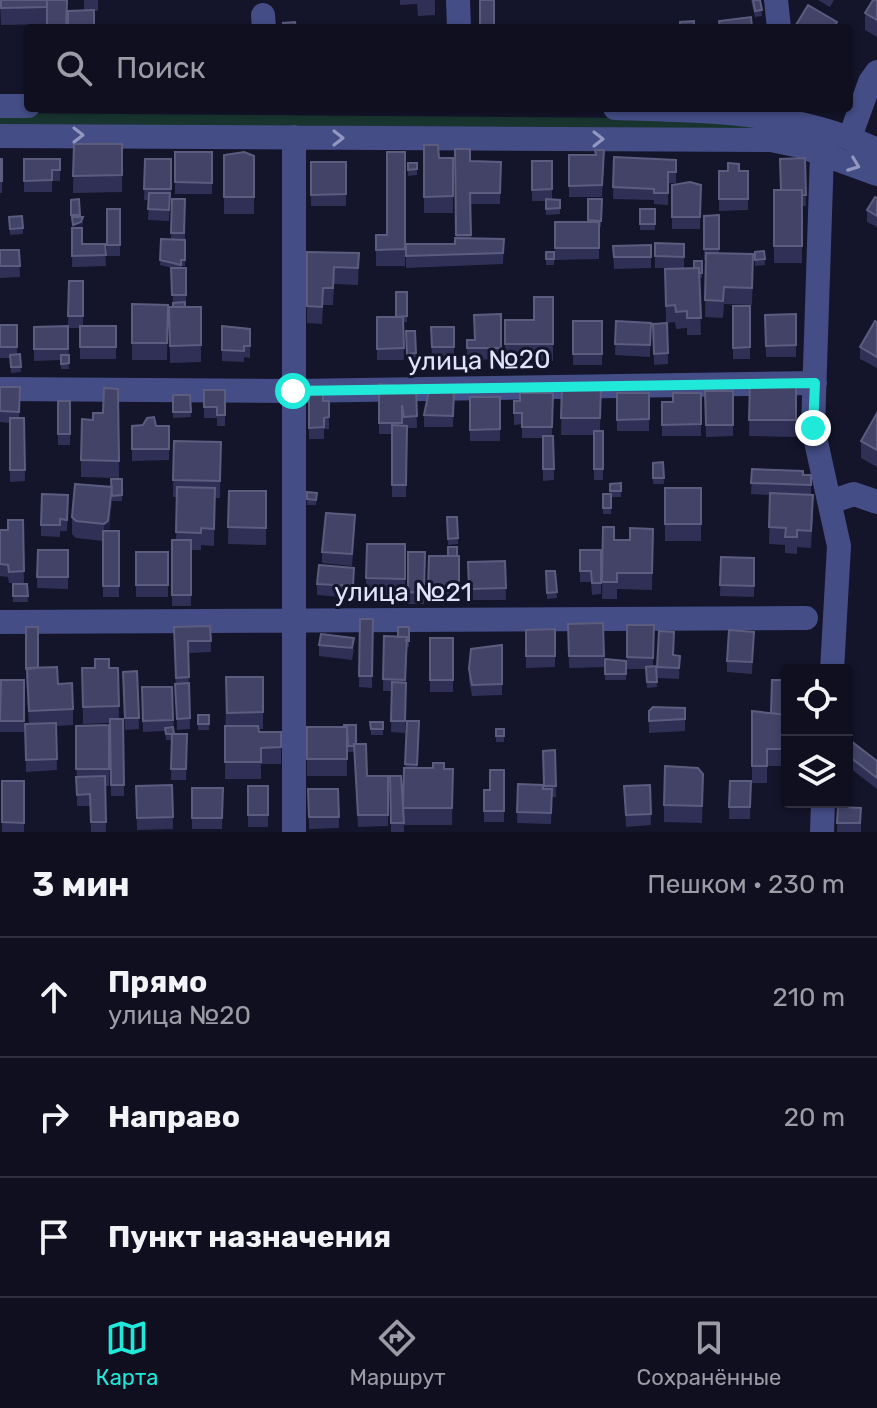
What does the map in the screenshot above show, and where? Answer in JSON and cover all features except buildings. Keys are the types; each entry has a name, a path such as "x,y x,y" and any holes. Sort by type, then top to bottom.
{"street":[{"path":"458,0 459,24"},
{"path":"776,0 779,24"},
{"path":"850,137 870,82 877,72"},
{"path":"0,106 24,106"},
{"path":"759,112 790,114 877,150"},
{"path":"0,136 771,140 822,153 877,174"},
{"path":"294,137 294,832"},
{"path":"822,153 813,428 839,546 832,664"},
{"name":"улица №20","path":"0,389 293,391 815,383"},
{"path":"830,502 846,494 877,502"},
{"name":"улица №21","path":"0,622 806,618"},
{"path":"822,832 823,808"}],"green space":[{"path":"0,113 748,119 795,129 877,161 793,134 0,129"}],"route":[{"path":"293,391 815,383 813,428"}]}
